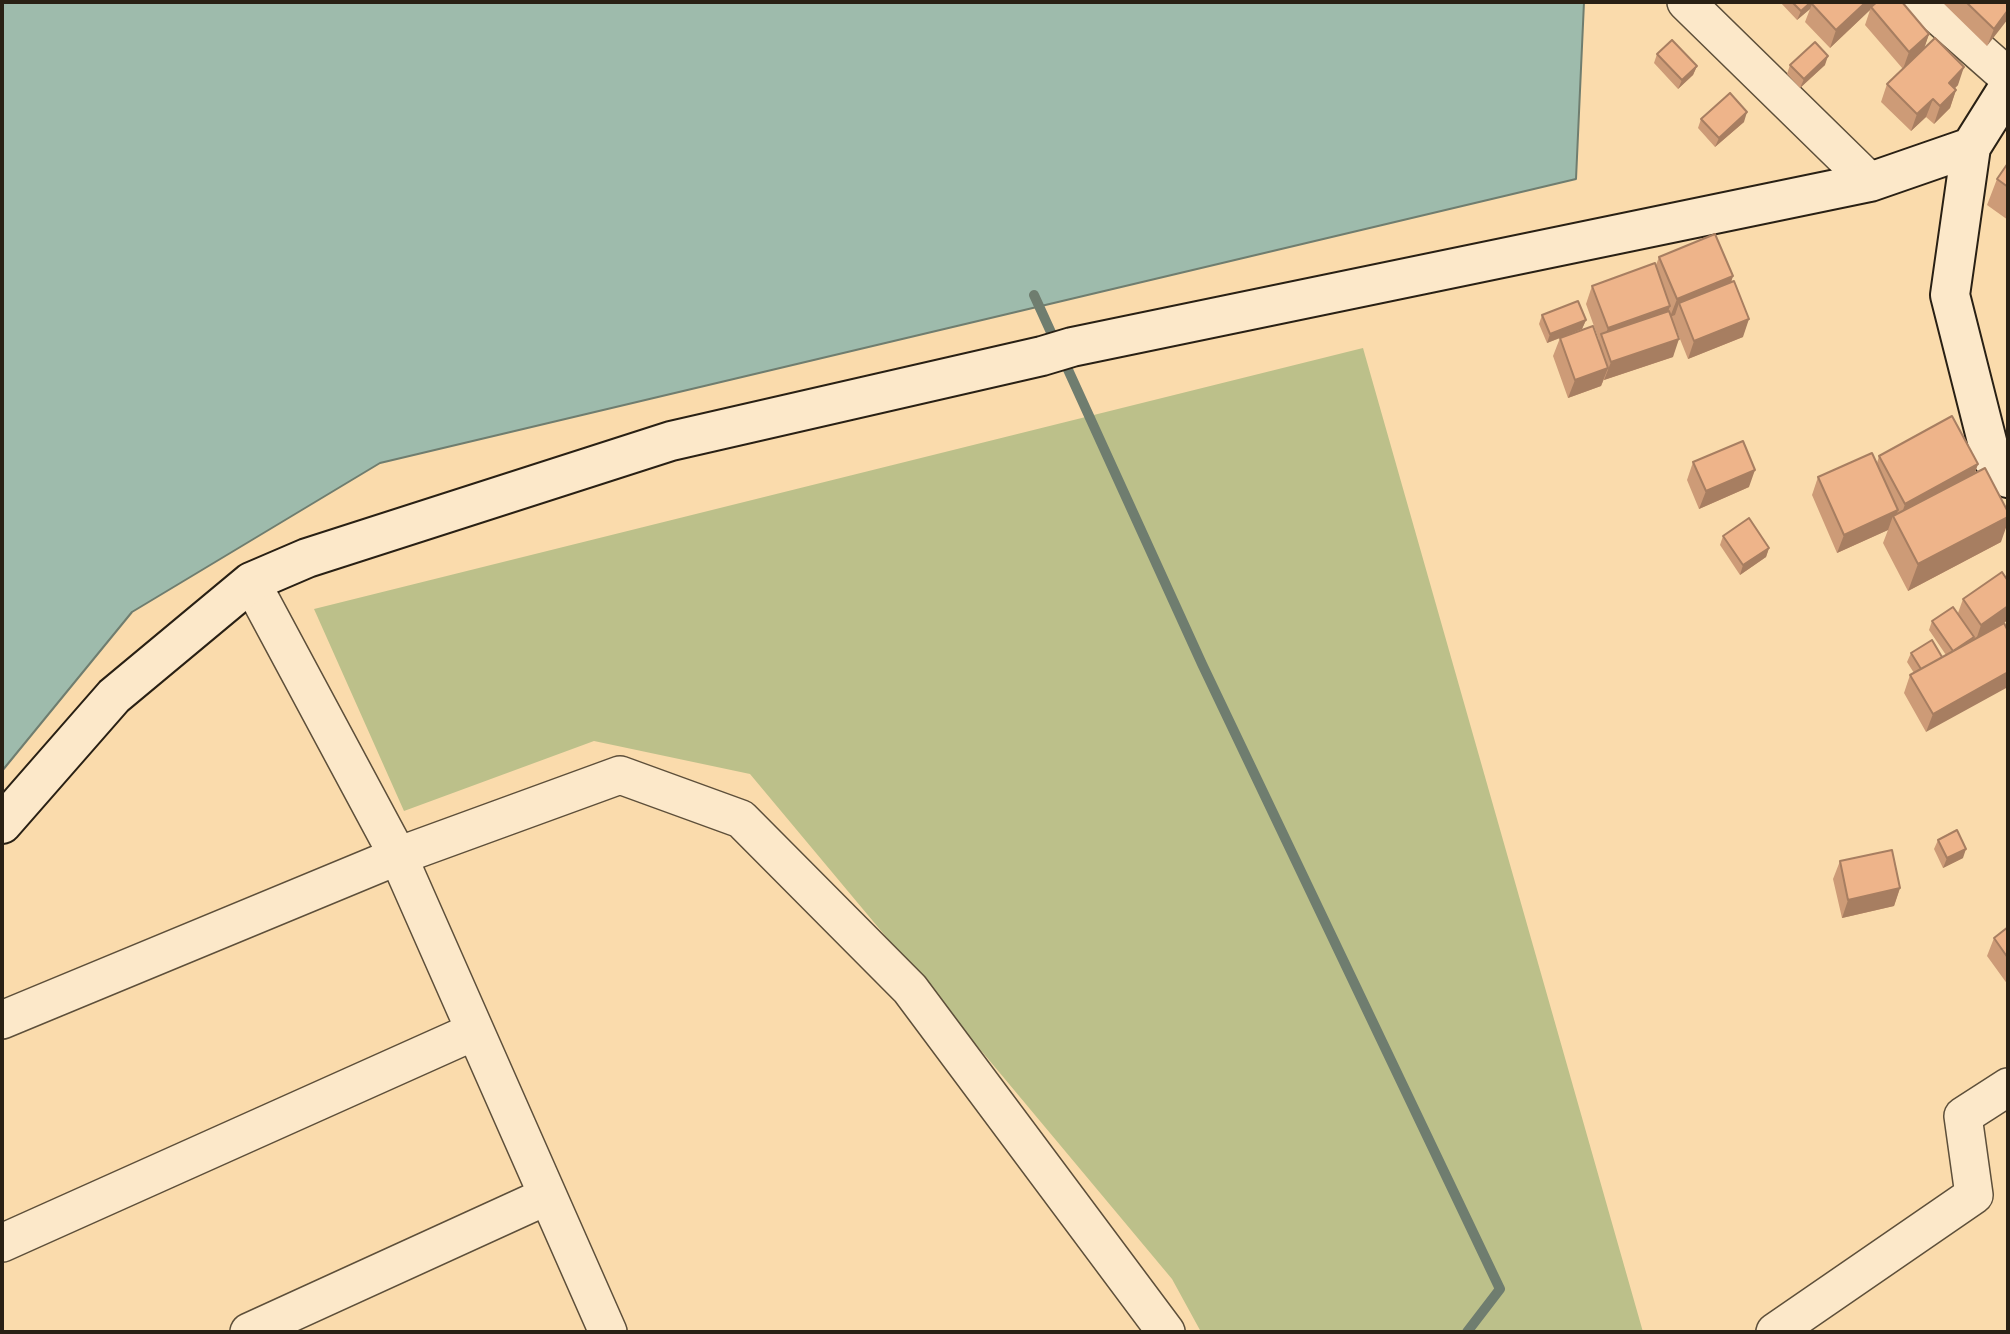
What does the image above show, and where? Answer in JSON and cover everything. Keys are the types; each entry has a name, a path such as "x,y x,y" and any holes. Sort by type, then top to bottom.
{"street":[{"path":"1686,2 1870,182"},
{"path":"1923,2 2008,77"},
{"path":"2008,88 1971,147 1950,295 1992,457 2008,478"},
{"path":"2,824 114,696 251,582 307,558 671,441 1057,351 1870,182 1971,147"},
{"path":"251,582 398,856 608,1332"},
{"path":"2,1020 398,856 620,775 741,819 910,989 1166,1332"},
{"path":"2,1243 475,1031"},
{"path":"1775,1332 1974,1195 1963,1116 2008,1087"},
{"path":"249,1332 547,1196"}],"green space":[{"path":"1363,348 1643,1332 1201,1332 1172,1279 750,774 594,741 404,811 314,609"}],"shaded area":[{"path":"2,2 1584,2 1576,179 380,463 132,612 2,771"}],"building":[{"path":"1792,2 1811,2 1801,11"},
{"path":"1866,2 1836,30 1812,4"},
{"path":"1877,2 1902,2 1929,34 1909,52 1871,7"},
{"path":"1966,2 2008,2 2008,10 1994,29"},
{"path":"1935,38 1964,67 1949,83 1956,90 1940,106 1933,99 1917,114 1887,84"},
{"path":"1672,40 1697,66 1682,80 1657,54"},
{"path":"1815,42 1828,56 1804,79 1790,65"},
{"path":"1730,93 1747,112 1719,138 1701,119"},
{"path":"2008,163 2008,187 1997,179"},
{"path":"1715,234 1733,276 1677,299 1659,257"},
{"path":"1655,263 1670,306 1608,328 1592,286"},
{"path":"1734,281 1749,319 1694,341 1679,303"},
{"path":"1578,301 1586,320 1550,334 1542,315"},
{"path":"1669,311 1679,339 1611,362 1601,334"},
{"path":"1593,326 1608,368 1575,380 1560,338"},
{"path":"1952,416 1978,464 1905,504 1879,456"},
{"path":"1743,441 1755,470 1706,491 1693,462"},
{"path":"1872,453 1898,510 1844,535 1818,477"},
{"path":"1985,468 2008,512 2008,517 1918,564 1893,516"},
{"path":"1749,518 1769,548 1743,565 1723,536"},
{"path":"2002,572 2008,581 2008,606 1981,625 1963,599"},
{"path":"1953,607 1974,637 1953,651 1932,621"},
{"path":"2004,623 2008,631 2008,672 1933,714 1910,675"},
{"path":"1932,640 1942,657 1921,669 1911,653"},
{"path":"1957,830 1966,849 1947,858 1938,840"},
{"path":"1892,850 1900,888 1848,900 1840,861"},
{"path":"2008,927 2008,958 1994,938"}],"waterway":[{"path":"1034,295 1202,664 1500,1289 1467,1332"}]}
